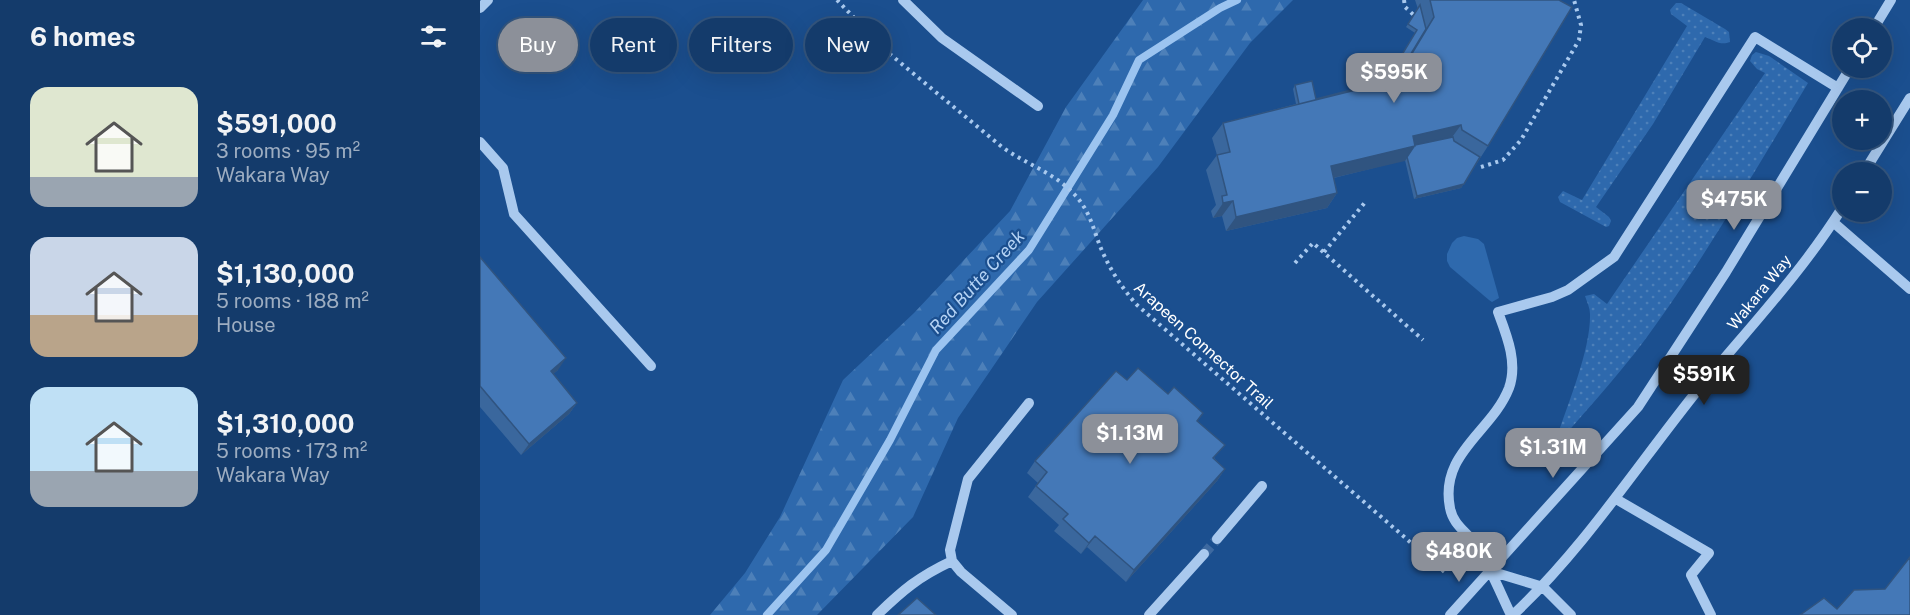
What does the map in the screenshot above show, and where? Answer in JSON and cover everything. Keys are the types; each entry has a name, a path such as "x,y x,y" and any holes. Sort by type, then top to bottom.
{"street":[{"path":"480,8 488,0"},
{"path":"903,0 942,38 1038,106"},
{"path":"1880,18 1891,0"},
{"path":"1512,615 1474,543 1454,521 1449,498 1453,470 1460,455 1503,399 1509,387 1510,348 1498,312 1552,297 1568,290 1614,257 1755,37 1838,88"},
{"name":"Wakara Way","path":"1450,615 1638,407 1726,272 1844,78"},
{"path":"1870,162 1910,98"},
{"path":"480,142 503,168 514,214 651,366"},
{"path":"1833,222 1910,290"},
{"name":"Wakara Way","path":"1512,615 1560,568 1616,499 1700,387 1768,306 1833,222"},
{"path":"1012,615 961,572 952,561 950,550 969,479 1029,403"},
{"path":"1217,539 1262,486"},
{"path":"1616,499 1710,553 1690,574 1711,615"},
{"path":"1149,615 1204,554"},
{"path":"877,615 910,584 952,561"},
{"path":"1490,571 1543,587 1571,615"}],"path":[{"name":"Arapeen Connector Trail","path":"837,0 885,50 1002,147 1018,159 1054,176 1084,207 1106,260 1118,282 1137,305 1446,574"},
{"path":"1404,0 1405,7 1421,20"},
{"path":"1481,167 1503,160 1521,140 1579,40 1581,25 1574,0"},
{"path":"1324,252 1367,200"},
{"path":"1295,263 1313,243 1423,340"}],"green space":[{"path":"1143,0 1293,0 1250,43 1158,167 1037,302 958,418 913,517 817,615 710,615 745,573 780,517 843,380 914,313 1010,211 1066,107"},
{"path":"1676,3 1681,3 1725,29 1729,32 1730,42 1720,43 1705,37 1653,124 1596,207 1611,221 1606,227 1560,202 1558,197 1563,191 1582,200 1687,26 1671,14 1670,10"},
{"path":"1756,52 1769,56 1808,83 1735,204 1657,323 1609,385 1558,443 1558,434 1587,342 1590,314 1585,296 1594,294 1607,304 1765,73 1757,69 1750,61"},
{"path":"1464,236 1478,239 1484,244 1499,298 1492,302 1450,267 1447,261 1447,254 1452,243"}],"building":[{"path":"1430,0 1559,0 1572,7 1488,146 1462,130 1461,125 1413,136 1415,146 1331,166 1337,193 1236,217 1233,201 1223,203 1222,196 1227,195 1217,155 1230,152 1223,123 1396,80 1434,17"},
{"path":"1420,5 1426,29 1395,80 1299,104 1295,85 1312,81 1316,99 1386,81 1417,30 1408,24"},
{"path":"1453,137 1454,141 1480,157 1464,184 1417,196 1407,157 1415,145"},
{"path":"480,257 566,358 551,371 577,403 529,444 480,386"},
{"path":"1138,368 1168,394 1174,387 1203,413 1197,421 1225,445 1213,458 1225,469 1134,570 1095,536 1089,543 1063,519 1068,514 1036,486 1047,472 1035,461 1116,371 1127,380"},
{"path":"1910,557 1910,615 1800,615 1824,598 1837,609 1854,590 1885,589"},
{"path":"917,598 936,615 898,615"}],"waterway":[{"name":"Red Butte Creek","path":"767,615 826,550 890,440 936,350 1029,250 1113,115 1139,60 1220,8 1237,0"}],"tunnel":[{"path":"1204,554 1217,539"}]}
